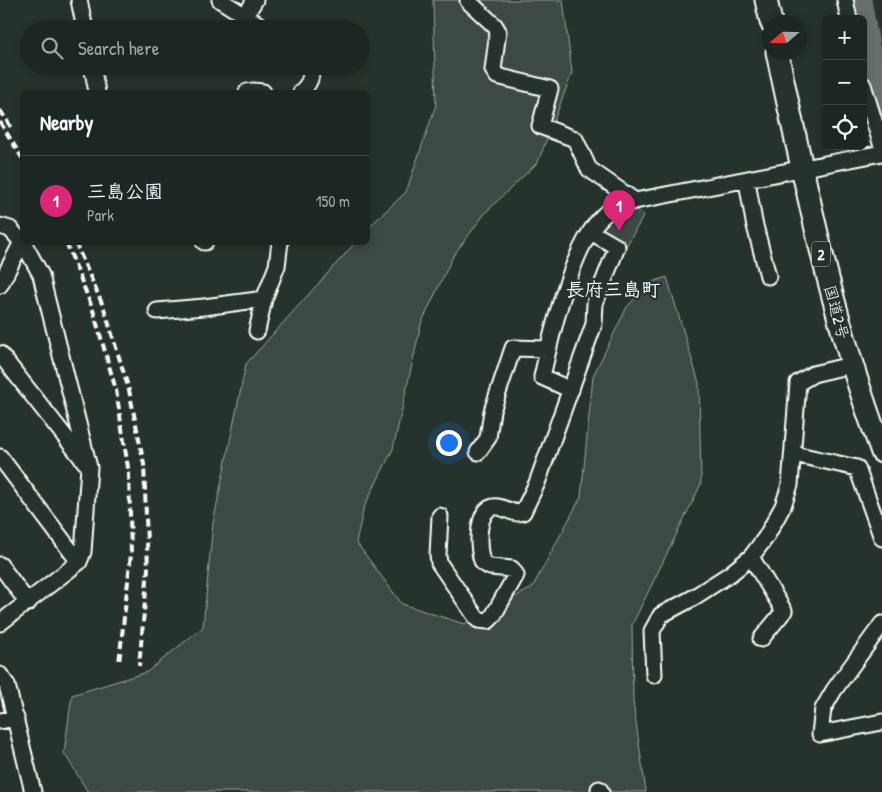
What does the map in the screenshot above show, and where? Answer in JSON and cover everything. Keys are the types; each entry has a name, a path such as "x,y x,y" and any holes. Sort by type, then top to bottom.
{"highway":[{"path":"766,0 769,15"},
{"name":"国道2号","path":"779,60 816,236 851,365 882,452"}],"street":[{"path":"79,0 83,20"},
{"path":"220,0 251,20"},
{"path":"245,16 255,0"},
{"path":"845,0 848,15"},
{"path":"468,1 498,31 492,70 497,76 550,90 540,126 575,139 589,169 634,201"},
{"path":"94,75 97,90"},
{"path":"302,90 310,80 311,75"},
{"path":"867,98 882,146"},
{"path":"571,390 542,377 565,291 591,232 604,214 614,208 634,201 747,181 882,153"},
{"path":"747,181 754,222 768,276"},
{"path":"0,226 10,229 20,240"},
{"path":"440,516 438,555 440,563 478,620 488,620 493,616 516,575 512,569 490,567 483,564 478,548 482,516 488,510 496,507 517,514 523,512 528,505 594,324 595,303 617,247 591,232"},
{"path":"0,285 20,245"},
{"path":"0,623 79,562 83,552 89,467 41,275 25,245"},
{"path":"257,331 264,299 277,266 280,245"},
{"path":"157,311 264,299"},
{"path":"478,452 488,438 492,411 514,348 548,349"},
{"path":"0,354 89,467"},
{"path":"654,676 652,631 661,615 691,599 730,574 751,556 766,537 783,506 790,485 794,454 798,383 813,374 851,365"},
{"path":"794,454 857,468 882,538"},
{"path":"0,458 79,562"},
{"path":"751,556 784,611 761,639"},
{"path":"0,565 28,603"},
{"path":"882,624 834,690 823,709 820,734 882,722"},
{"path":"0,675 7,685 33,792"},
{"path":"0,721 16,718"}],"shaded area":[{"path":"433,0 563,0 572,73 538,162 486,212 453,256 421,324 393,449 364,507 356,542 402,604 464,624 532,588 581,497 593,376 627,307 649,283 667,277 699,383 701,484 632,625 633,702 646,792 88,792 64,753 72,695 147,672 203,627 213,523 246,364 353,245 370,245 370,226 406,192 436,105"},
{"path":"634,208 644,215 625,248 602,236 602,226 627,209"}],"waterway":[{"path":"861,0 872,63 882,102"}],"railway":[{"path":"0,110 11,127"},
{"path":"0,122 20,155"},
{"path":"67,245 93,310 116,390 129,474 131,554 119,663"},
{"path":"76,245 104,308 129,390 144,464 148,569 139,666"}],"place":[{"name":"三島公園","path":"619,231"}],"district":[{"name":"長府三島町","path":"613,289"}]}
